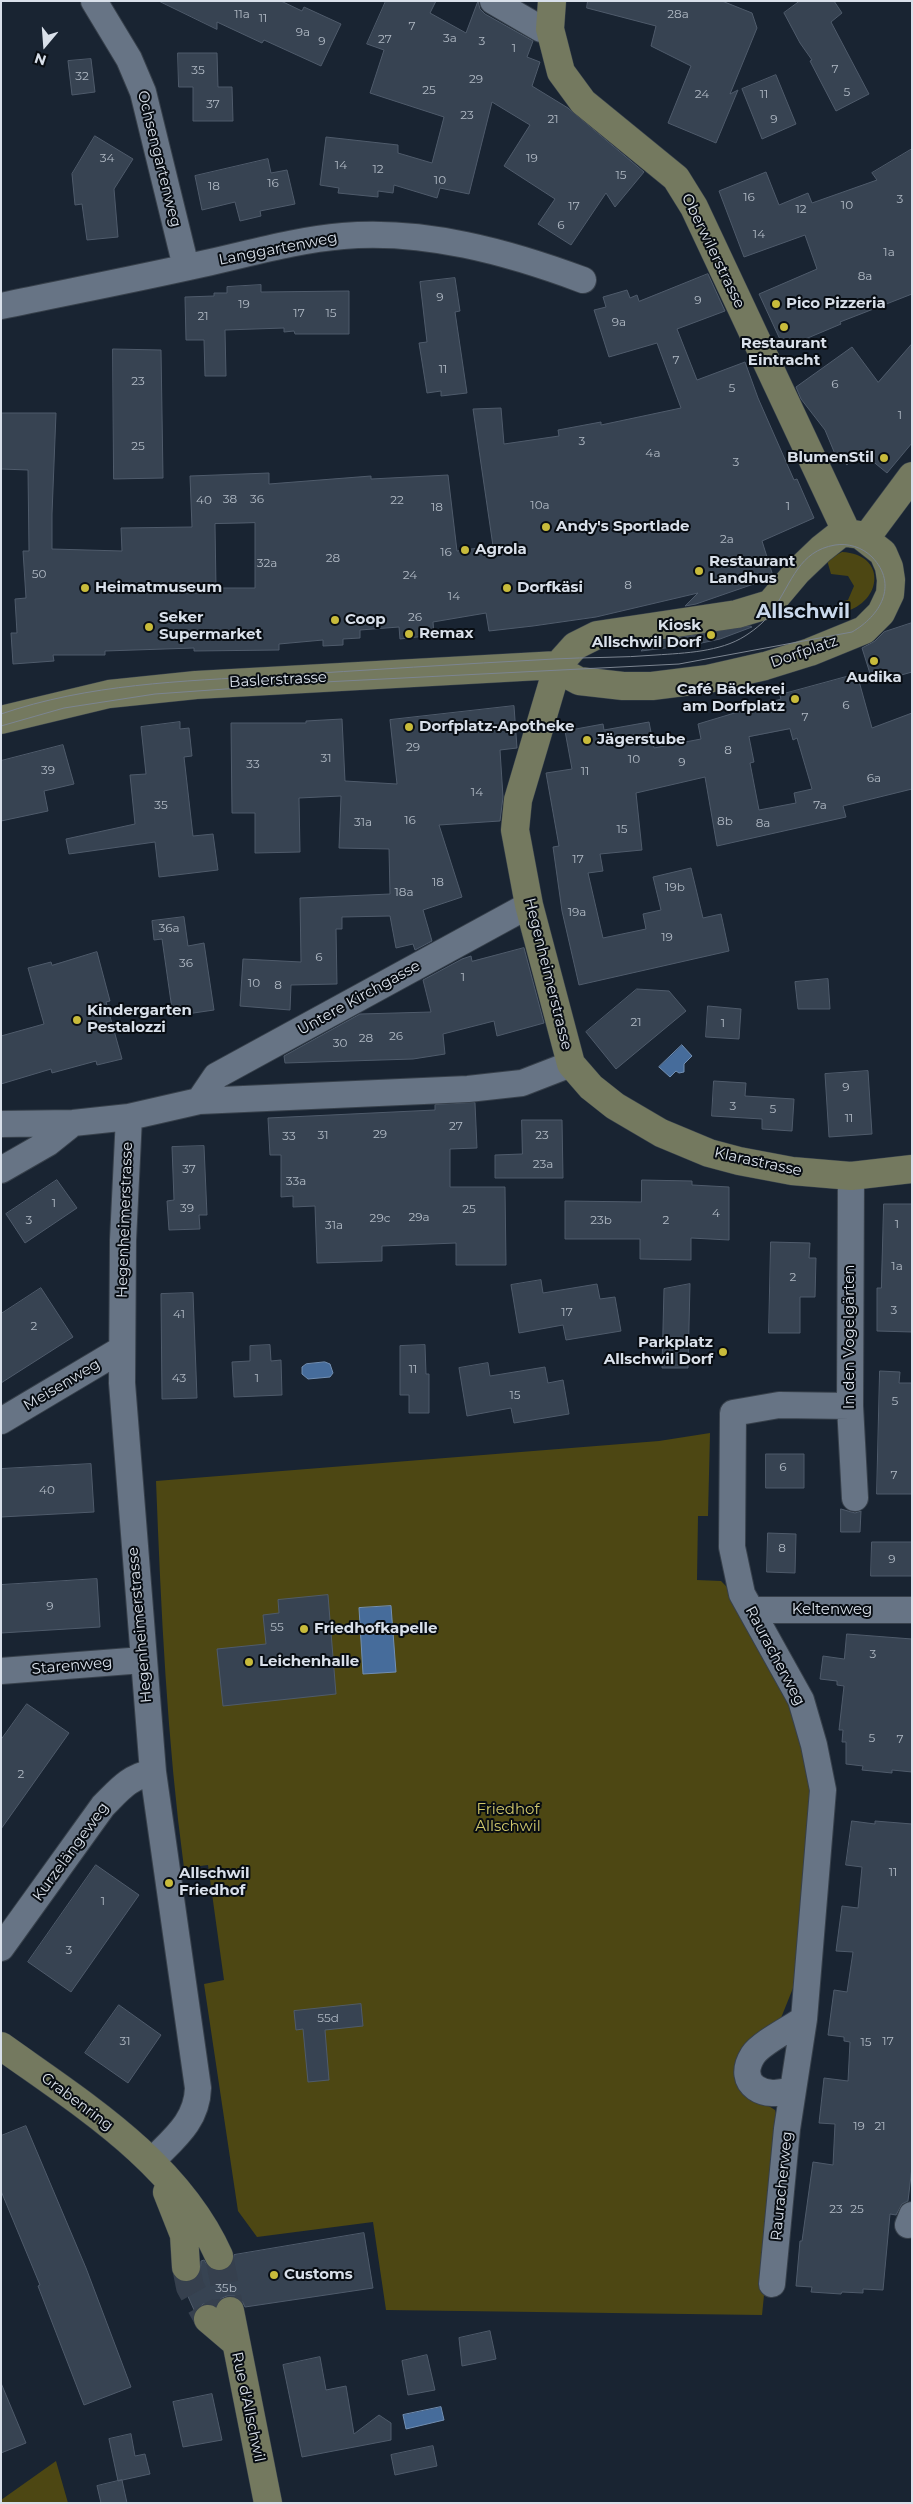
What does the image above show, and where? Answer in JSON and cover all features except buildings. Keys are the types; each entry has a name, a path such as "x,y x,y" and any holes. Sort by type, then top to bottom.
{"street":[{"name":"Ochsengartenweg","path":"94,1 128,59 143,92 186,267"},
{"path":"493,1 541,29 550,29"},
{"name":"Oberwilerstrasse","path":"552,1 550,29 561,72 583,102 676,178 694,207 857,536"},
{"name":"Langgartenweg","path":"1,306 292,244 334,237 391,235 470,245 541,264 583,280"},
{"path":"558,665 575,646 597,635 737,614 770,604 821,549 840,534 857,536 912,476"},
{"name":"Dorfplatz","path":"558,665 566,674 579,681 623,686 685,683 765,666 810,652 864,630 881,613 900,569 883,553 857,536"},
{"name":"Baslerstrasse","path":"1,720 110,694 196,685 558,665"},
{"name":"Hegenheimerstrasse","path":"151,2162 190,2119 198,2104 198,2088 187,2001 152,1772 122,1384 123,1240 129,1117 199,1102 468,1090 522,1083 571,1064 529,905 516,830 518,800 558,665"},
{"name":"Untere Kirchgasse","path":"199,1102 216,1076 529,905"},
{"name":"Klarastrasse","path":"571,1064 591,1087 615,1106 649,1127 709,1153 792,1171 851,1176 912,1169"},
{"path":"1,1124 73,1123 129,1117"},
{"path":"1,1170 48,1143 73,1123"},
{"name":"In den Vogelgärten","path":"851,1176 850,1406 855,1498"},
{"name":"Meisenweg","path":"1,1421 122,1349"},
{"name":"Rauracherweg","path":"772,2284 792,2088 804,2019 823,1790 814,1745 800,1700 742,1594 732,1547 733,1413 779,1405 850,1406"},
{"name":"Keltenweg","path":"752,1610 912,1610"},
{"name":"Starenweg","path":"1,1672 143,1660"},
{"name":"Kurzelängeweg","path":"1,1948 103,1806 121,1787 137,1776 152,1772"},
{"path":"792,2088 780,2094 767,2094 755,2088 749,2079 749,2065 753,2054 804,2019"},
{"name":"Grabenring","path":"1,2046 94,2113 151,2162 193,2209 219,2256"},
{"name":"Grabenring","path":"151,2162 167,2193 184,2235 186,2266"},
{"name":"Rue d'Allschwil","path":"219,2315 235,2342 268,2503"}],"green space":[{"path":"842,552 857,555 867,561 873,569 874,579 872,589 866,599 857,607 844,612 841,602 848,600 854,586 848,576 831,574 827,560"},
{"name":"Friedhof Allschwil","path":"710,1433 708,1516 698,1516 697,1580 721,1581 731,1591 788,1700 811,1779 813,1836 793,1988 781,2018 746,2051 764,2103 775,2110 778,2122 772,2216 762,2315 386,2310 373,2222 257,2237 238,2211 204,1984 224,1980 208,1865 184,1868 178,1820 166,1675 156,1481 659,1441"},
{"path":"56,2461 68,2503 1,2503 1,2500"}],"water":[{"path":"682,1045 692,1056 684,1064 684,1072 679,1073 676,1071 670,1077 659,1067"},
{"path":"325,1362 330,1364 333,1373 330,1377 308,1379 302,1374 302,1367 306,1364"},
{"path":"391,1606 396,1672 363,1674 359,1608"},
{"path":"441,2407 444,2420 406,2429 403,2415"}],"tunnel":[{"path":"219,2256 230,2311"},
{"path":"186,2267 190,2287 208,2319"}],"tram line":[{"path":"1,714 67,696 170,682 567,658 643,656 702,651 714,649 735,641 757,627 771,612 798,569 813,554 823,548 835,545 850,545 859,548 872,557 884,578 885,589 878,609 852,632 679,664 324,682 155,694 64,708 1,726"}],"place":[{"name":"Pico Pizzeria","path":"776,304"},
{"name":"Restaurant Eintracht","path":"784,327"},
{"name":"BlumenStil","path":"884,458"},
{"name":"Andy's Sportlade","path":"546,527"},
{"name":"Agrola","path":"465,550"},
{"name":"Restaurant Landhus","path":"699,571"},
{"name":"Heimatmuseum","path":"85,588"},
{"name":"Dorfkäsi","path":"507,588"},
{"name":"Coop","path":"335,620"},
{"name":"Seker Supermarket","path":"149,627"},
{"name":"Remax","path":"409,634"},
{"name":"Kiosk Allschwil Dorf","path":"711,635"},
{"name":"Audika","path":"874,661"},
{"name":"Café Bäckerei am Dorfplatz","path":"795,699"},
{"name":"Dorfplatz-Apotheke","path":"409,727"},
{"name":"Jägerstube","path":"587,740"},
{"name":"Kindergarten Pestalozzi","path":"77,1020"},
{"name":"Parkplatz Allschwil Dorf","path":"723,1352"},
{"name":"Friedhofkapelle","path":"304,1629"},
{"name":"Leichenhalle","path":"249,1662"},
{"name":"Allschwil Friedhof","path":"169,1883"},
{"name":"Customs","path":"274,2275"}],"district":[{"name":"Allschwil","path":"803,612"}]}
